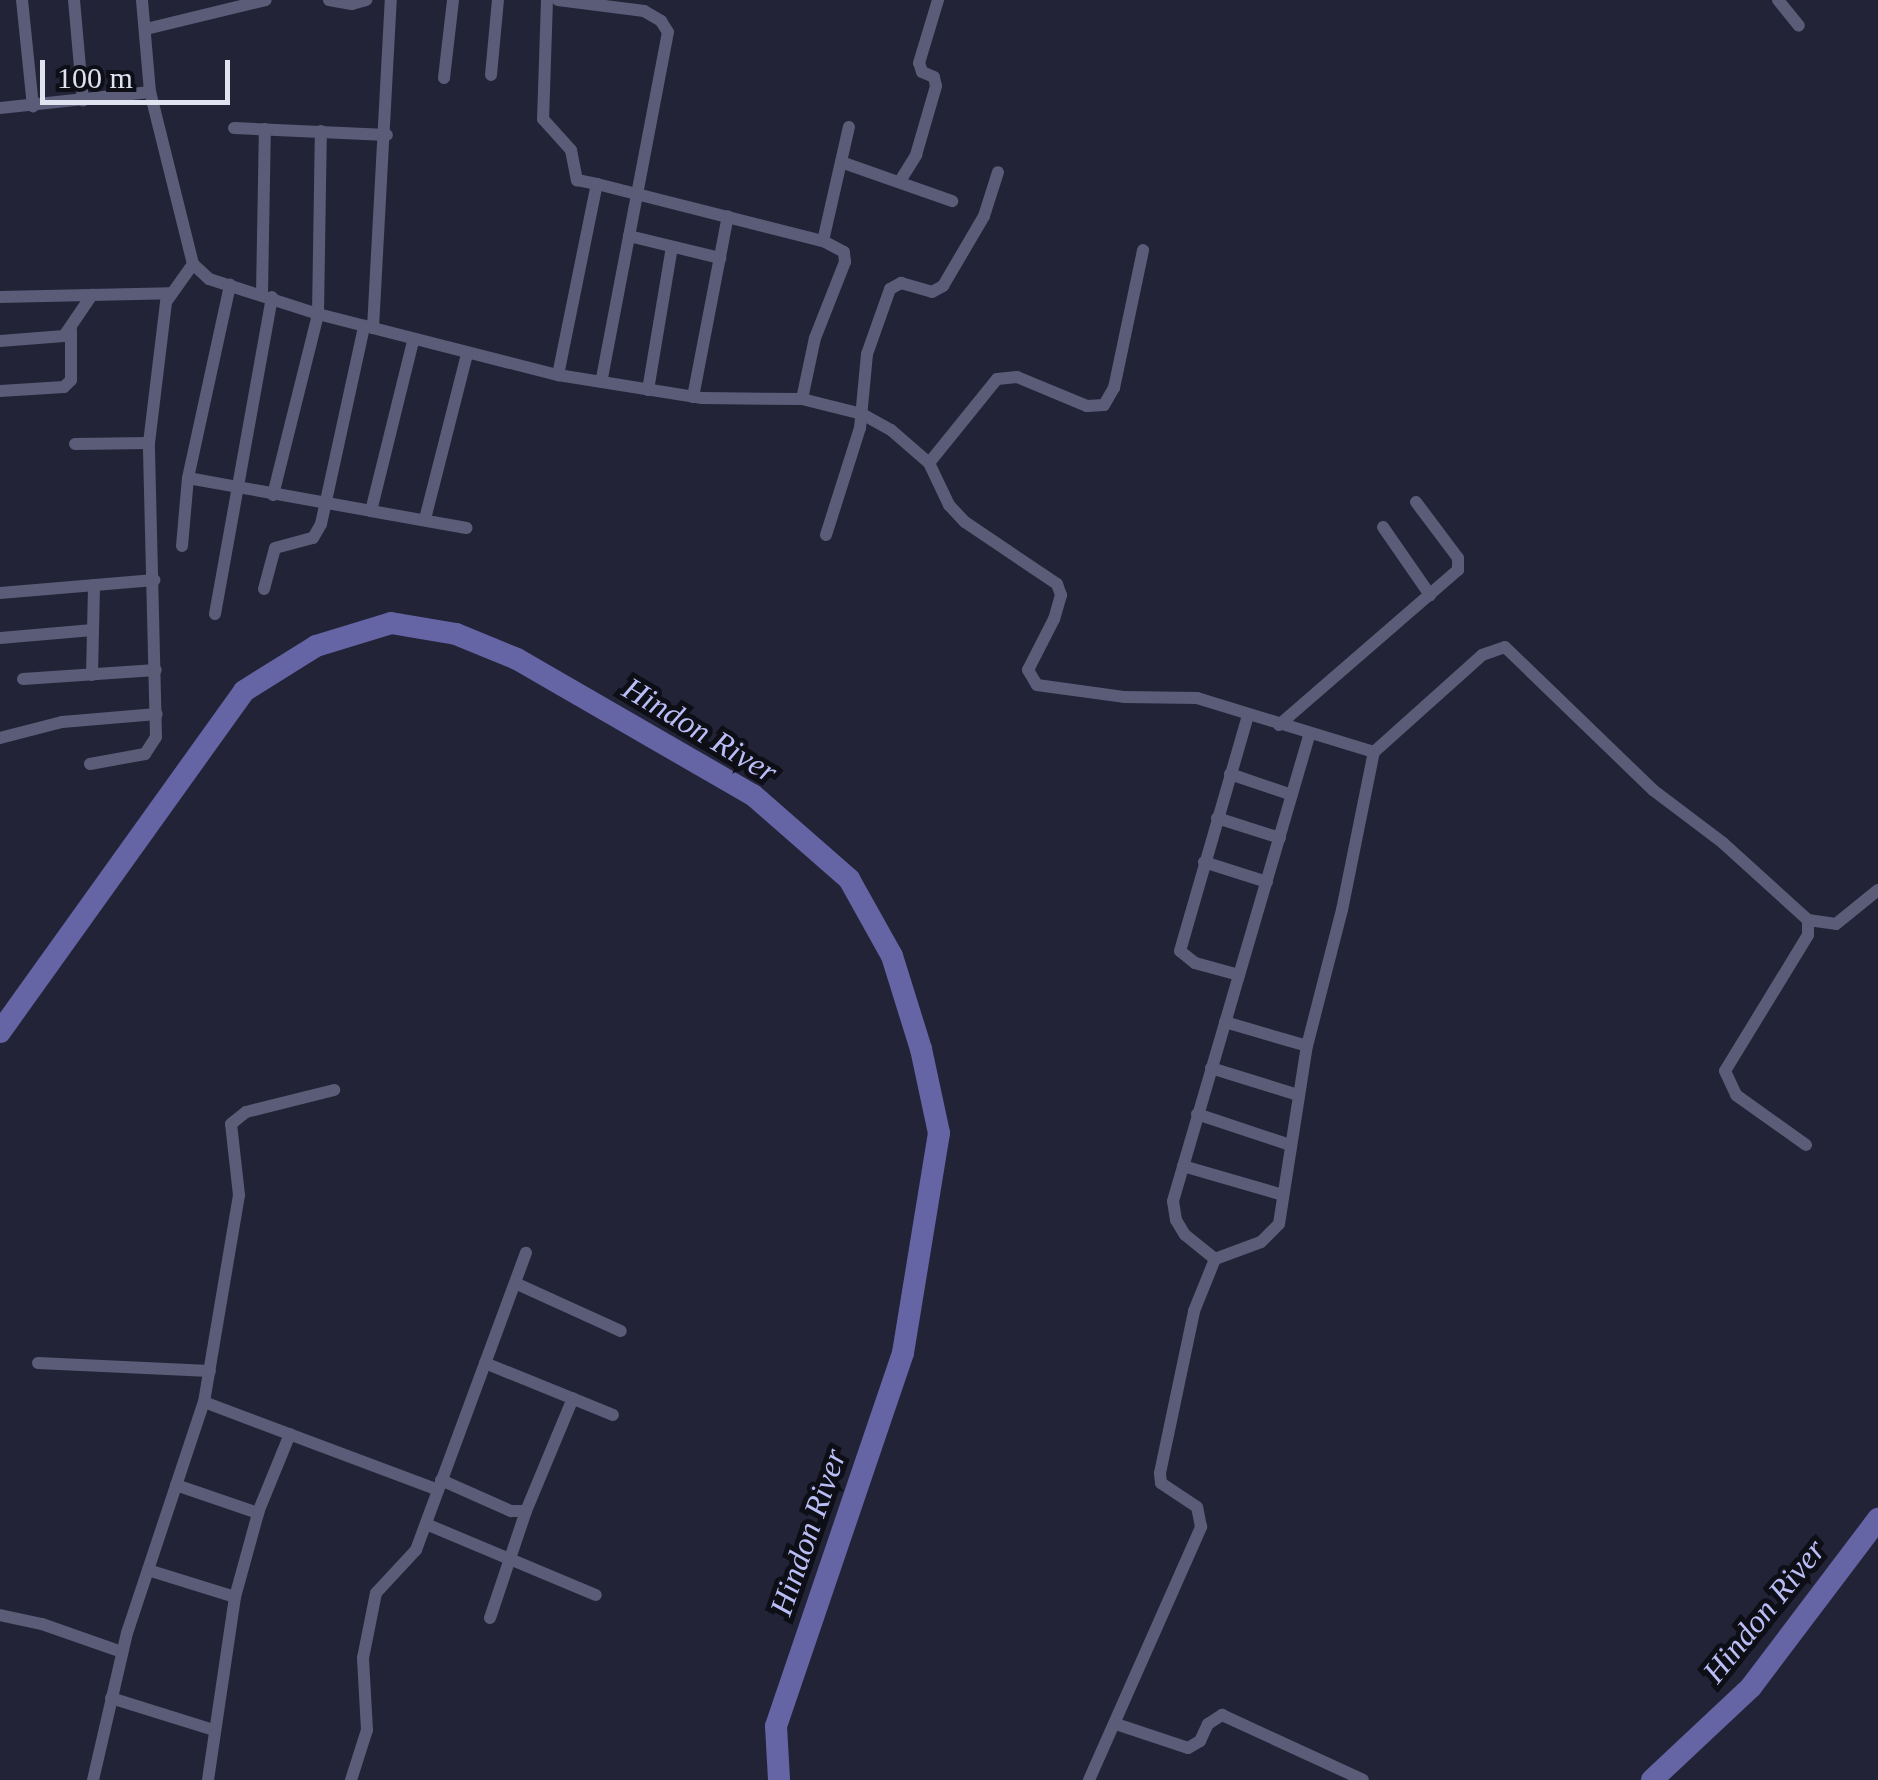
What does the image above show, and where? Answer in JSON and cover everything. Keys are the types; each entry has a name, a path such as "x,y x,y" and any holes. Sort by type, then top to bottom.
{"street":[{"path":"22,0 32,106"},
{"path":"74,0 83,101"},
{"path":"142,0 150,92 194,264 210,279 413,341 558,375 692,397 802,400 862,414 890,430 929,463 955,513 1051,578 1060,589 1054,619 1028,670 1031,682 1125,697 1175,694 1374,752"},
{"path":"146,29 266,0"},
{"path":"330,0 352,4 366,0"},
{"path":"264,589 275,548 313,538 327,504 369,327 387,135 391,0"},
{"path":"444,78 453,0"},
{"path":"491,74 498,0"},
{"path":"547,0 543,119 571,150 577,180 823,241 844,252 845,262 815,338 802,400"},
{"path":"558,0 644,11 662,21 668,32 601,382"},
{"path":"900,181 916,155 936,86 934,77 922,72 919,64 938,0"},
{"path":"1778,0 1800,26"},
{"path":"0,108 150,92"},
{"path":"823,241 849,127"},
{"path":"234,128 387,135"},
{"path":"215,614 267,295 265,129"},
{"path":"273,495 318,314 321,131"},
{"path":"841,162 952,201"},
{"path":"826,535 862,414 865,366 890,289 901,282 932,292 943,286 984,216 998,172"},
{"path":"558,375 597,184"},
{"path":"692,397 728,216"},
{"path":"629,236 720,258"},
{"path":"648,390 672,246"},
{"path":"929,463 997,379 1017,377 1087,406 1104,405 1114,388 1143,250"},
{"path":"90,764 145,754 156,737 150,443 170,292 194,264"},
{"path":"182,546 188,478 230,284"},
{"path":"0,297 170,292"},
{"path":"0,391 64,387 71,380 72,330 92,295"},
{"path":"0,341 52,339 72,330"},
{"path":"371,511 413,341"},
{"path":"424,519 467,354"},
{"path":"75,444 150,443"},
{"path":"188,478 466,528"},
{"path":"1279,725 1460,565 1416,502"},
{"path":"1382,527 1430,595"},
{"path":"0,593 154,580"},
{"path":"92,675 94,585"},
{"path":"0,638 93,630"},
{"path":"1090,1780 1201,1526 1197,1507 1168,1490 1160,1473 1194,1310 1216,1259 1262,1242 1273,1232 1284,1195 1307,1046 1342,910 1374,752 1482,654 1505,646 1641,778 1732,851 1808,920 1836,924 1878,890"},
{"path":"23,679 156,670"},
{"path":"0,738 62,722 157,714"},
{"path":"1239,974 1195,962 1180,951 1248,715"},
{"path":"1216,1259 1185,1235 1176,1220 1173,1201 1310,734"},
{"path":"1230,774 1292,795"},
{"path":"1217,818 1280,838"},
{"path":"1204,862 1266,882"},
{"path":"1806,1145 1736,1095 1725,1072 1808,935 1808,920"},
{"path":"1225,1022 1307,1046"},
{"path":"1212,1068 1298,1094"},
{"path":"92,1780 122,1652 204,1402 240,1195 231,1124 246,1112 334,1090"},
{"path":"1198,1114 1290,1145"},
{"path":"1183,1166 1284,1195"},
{"path":"350,1780 367,1730 363,1658 373,1604 383,1583 411,1560 526,1253"},
{"path":"515,1282 620,1331"},
{"path":"38,1362 210,1370"},
{"path":"485,1363 613,1415"},
{"path":"490,1618 526,1510 573,1398"},
{"path":"204,1402 511,1511 526,1510"},
{"path":"208,1780 235,1597 258,1514 290,1434"},
{"path":"176,1485 258,1514"},
{"path":"426,1524 596,1594"},
{"path":"148,1570 235,1597"},
{"path":"0,1615 60,1629 122,1652"},
{"path":"111,1698 214,1730"},
{"path":"1116,1724 1188,1748 1195,1747 1208,1724 1222,1715 1363,1780"}],"waterway":[{"name":"Hindon River","path":"0,1032 244,691 316,646 391,623 456,634 517,659 753,795 849,879 892,956 921,1049 939,1133 903,1353 776,1726 779,1780"},
{"name":"Hindon River","path":"1652,1780 1751,1687 1878,1519"}]}
